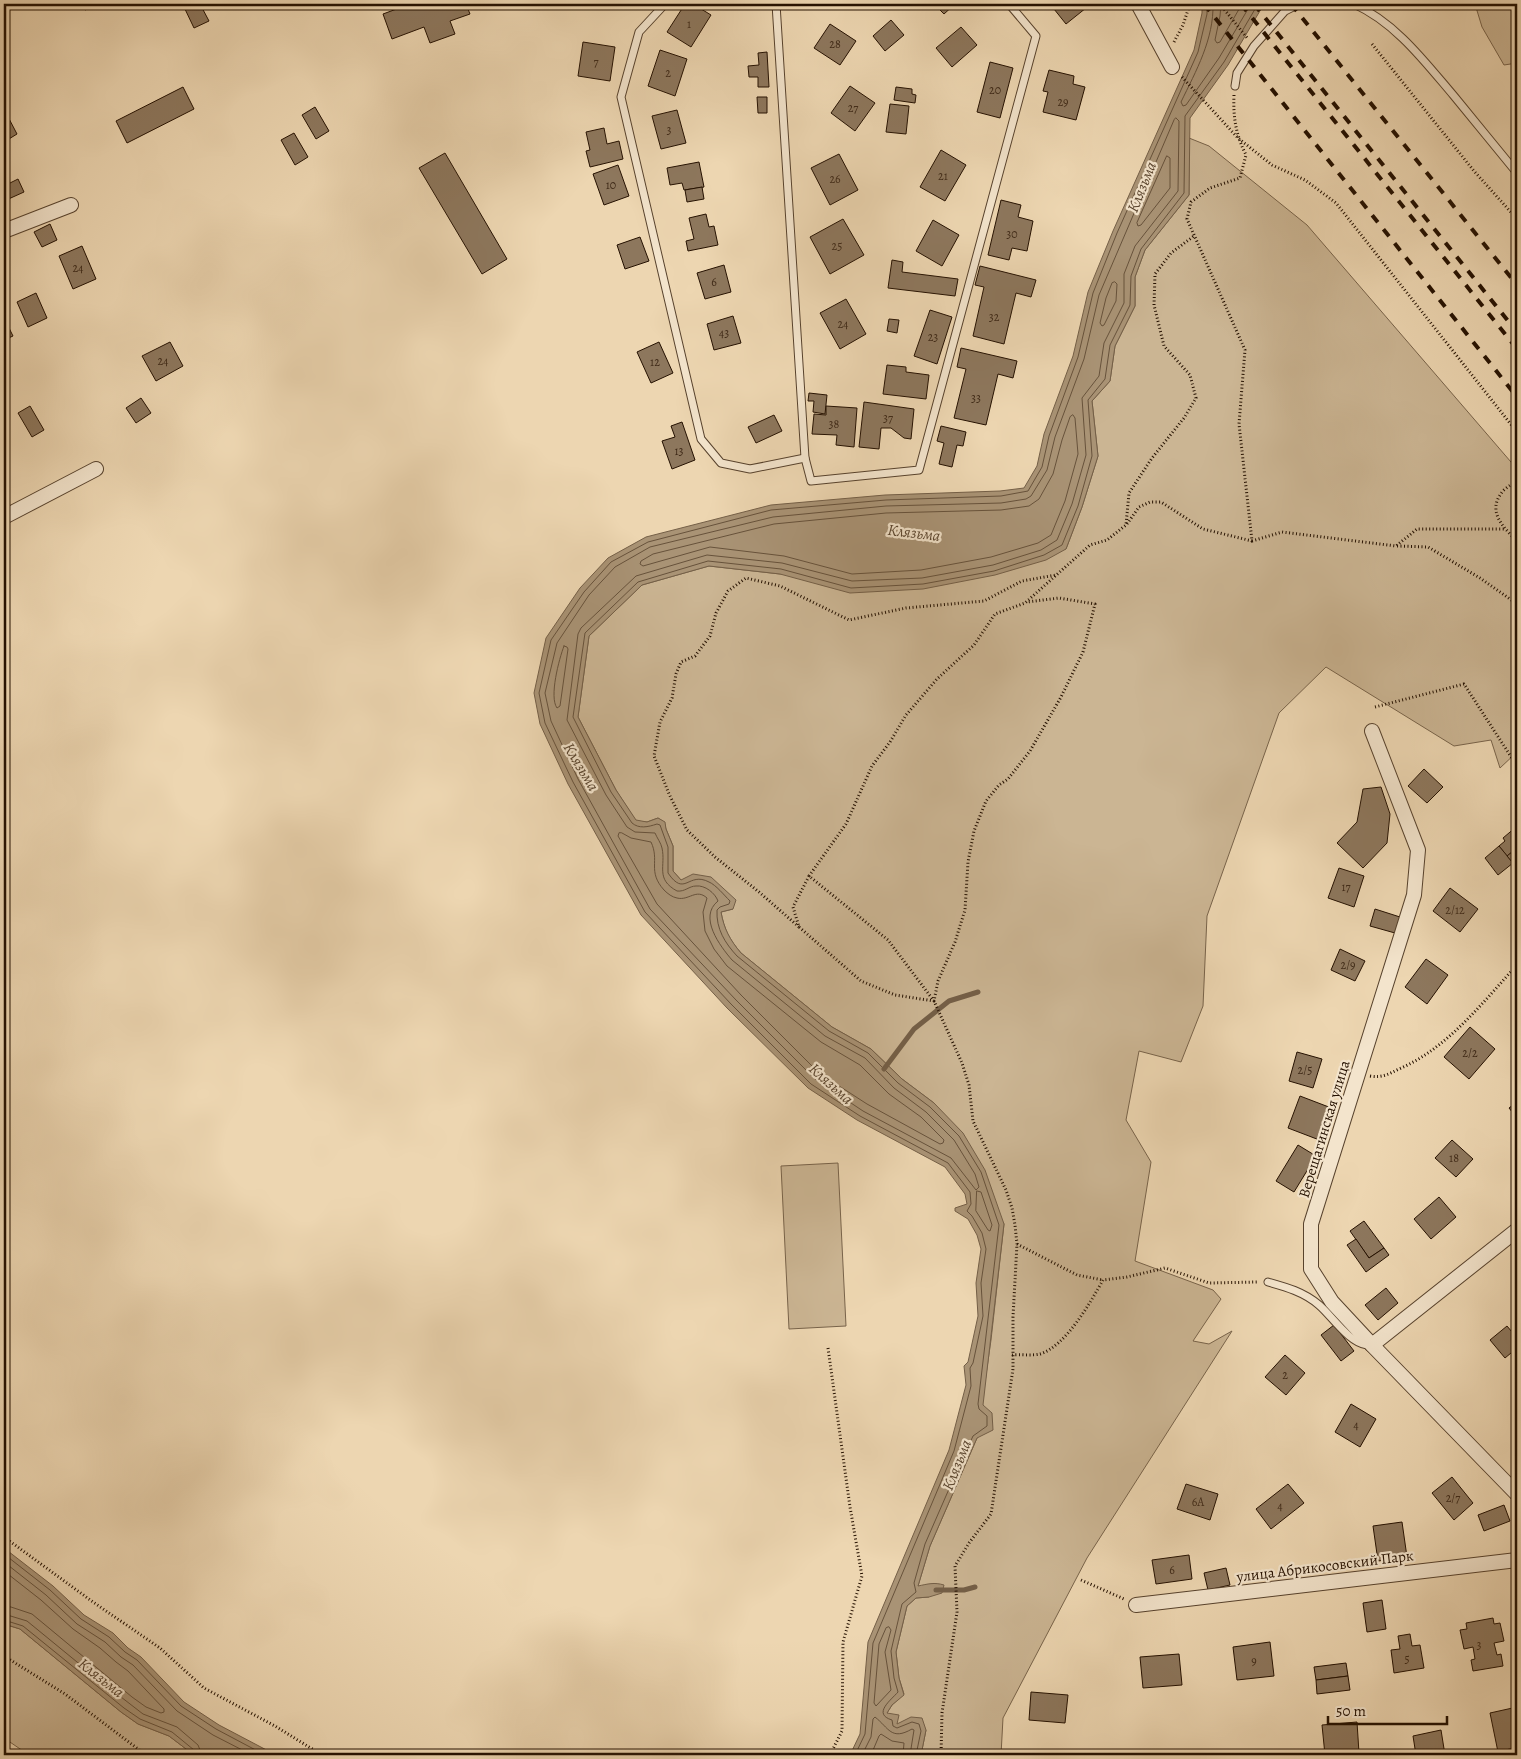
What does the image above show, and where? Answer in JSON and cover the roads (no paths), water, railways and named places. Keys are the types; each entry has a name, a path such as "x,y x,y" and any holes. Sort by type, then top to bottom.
{"street":[{"path":"1138,4 1172,67"},
{"path":"4,231 71,205"},
{"path":"4,516 96,469"},
{"name":"Верещагинская улица","path":"1372,731 1418,850 1414,894 1312,1224 1312,1269 1332,1302 1517,1494"},
{"path":"1372,1345 1517,1230"},
{"name":"улица Абрикосовский Парк","path":"1136,1605 1517,1560"}],"lane":[{"path":"665,4 639,32 621,97 701,439 721,463 750,470 805,458"},
{"path":"776,4 805,458 810,481 919,470 1036,36 1009,4"},
{"path":"1235,86 1237,73 1254,46 1285,11 1299,4"},
{"path":"1354,4 1368,10 1403,38 1439,78 1517,173"},
{"path":"1268,1282 1296,1290 1318,1304 1352,1337 1363,1344 1372,1345"}],"water":[{"name":"Клязьма","path":"1202,4 1264,4 1228,65 1190,118 1189,195 1145,250 1135,277 1135,306 1115,346 1110,381 1092,401 1098,456 1066,549 1046,560 995,575 923,589 850,593 780,574 709,566 642,585 589,636 578,717 616,790 636,820 647,822 658,818 665,822 673,846 673,871 681,880 693,874 711,877 736,900 733,909 721,912 728,934 741,953 832,1027 871,1049 902,1079 934,1103 963,1133 985,1170 1004,1224 983,1405 992,1413 993,1430 977,1438 930,1546 918,1586 934,1583 944,1585 942,1593 916,1598 907,1606 896,1652 899,1678 904,1695 892,1705 887,1713 899,1715 897,1724 911,1717 922,1718 926,1730 921,1755 850,1755 860,1734 868,1642 949,1450 966,1385 964,1366 968,1362 978,1316 976,1283 981,1249 977,1235 968,1219 955,1211 955,1208 967,1204 965,1194 945,1167 857,1120 808,1088 727,1008 641,915 568,784 540,724 534,693 546,638 580,588 608,558 646,537 771,505 885,495 1000,491 1024,488 1037,466 1044,434 1073,356 1088,292 1113,231 1194,50 1202,13"},
{"name":"Клязьма","path":"4,1548 53,1586 84,1615 113,1633 128,1648 141,1657 184,1702 219,1725 276,1755 194,1755 169,1736 138,1724 20,1629 4,1624"}],"waterway":[{"path":"884,1069 914,1029 949,1001 978,992"},
{"path":"936,1590 964,1590 975,1587"}],"railway":[{"path":"1204,4 1517,397"},
{"path":"1241,4 1517,349"},
{"path":"1254,4 1517,332"},
{"path":"1291,4 1517,285"}]}
